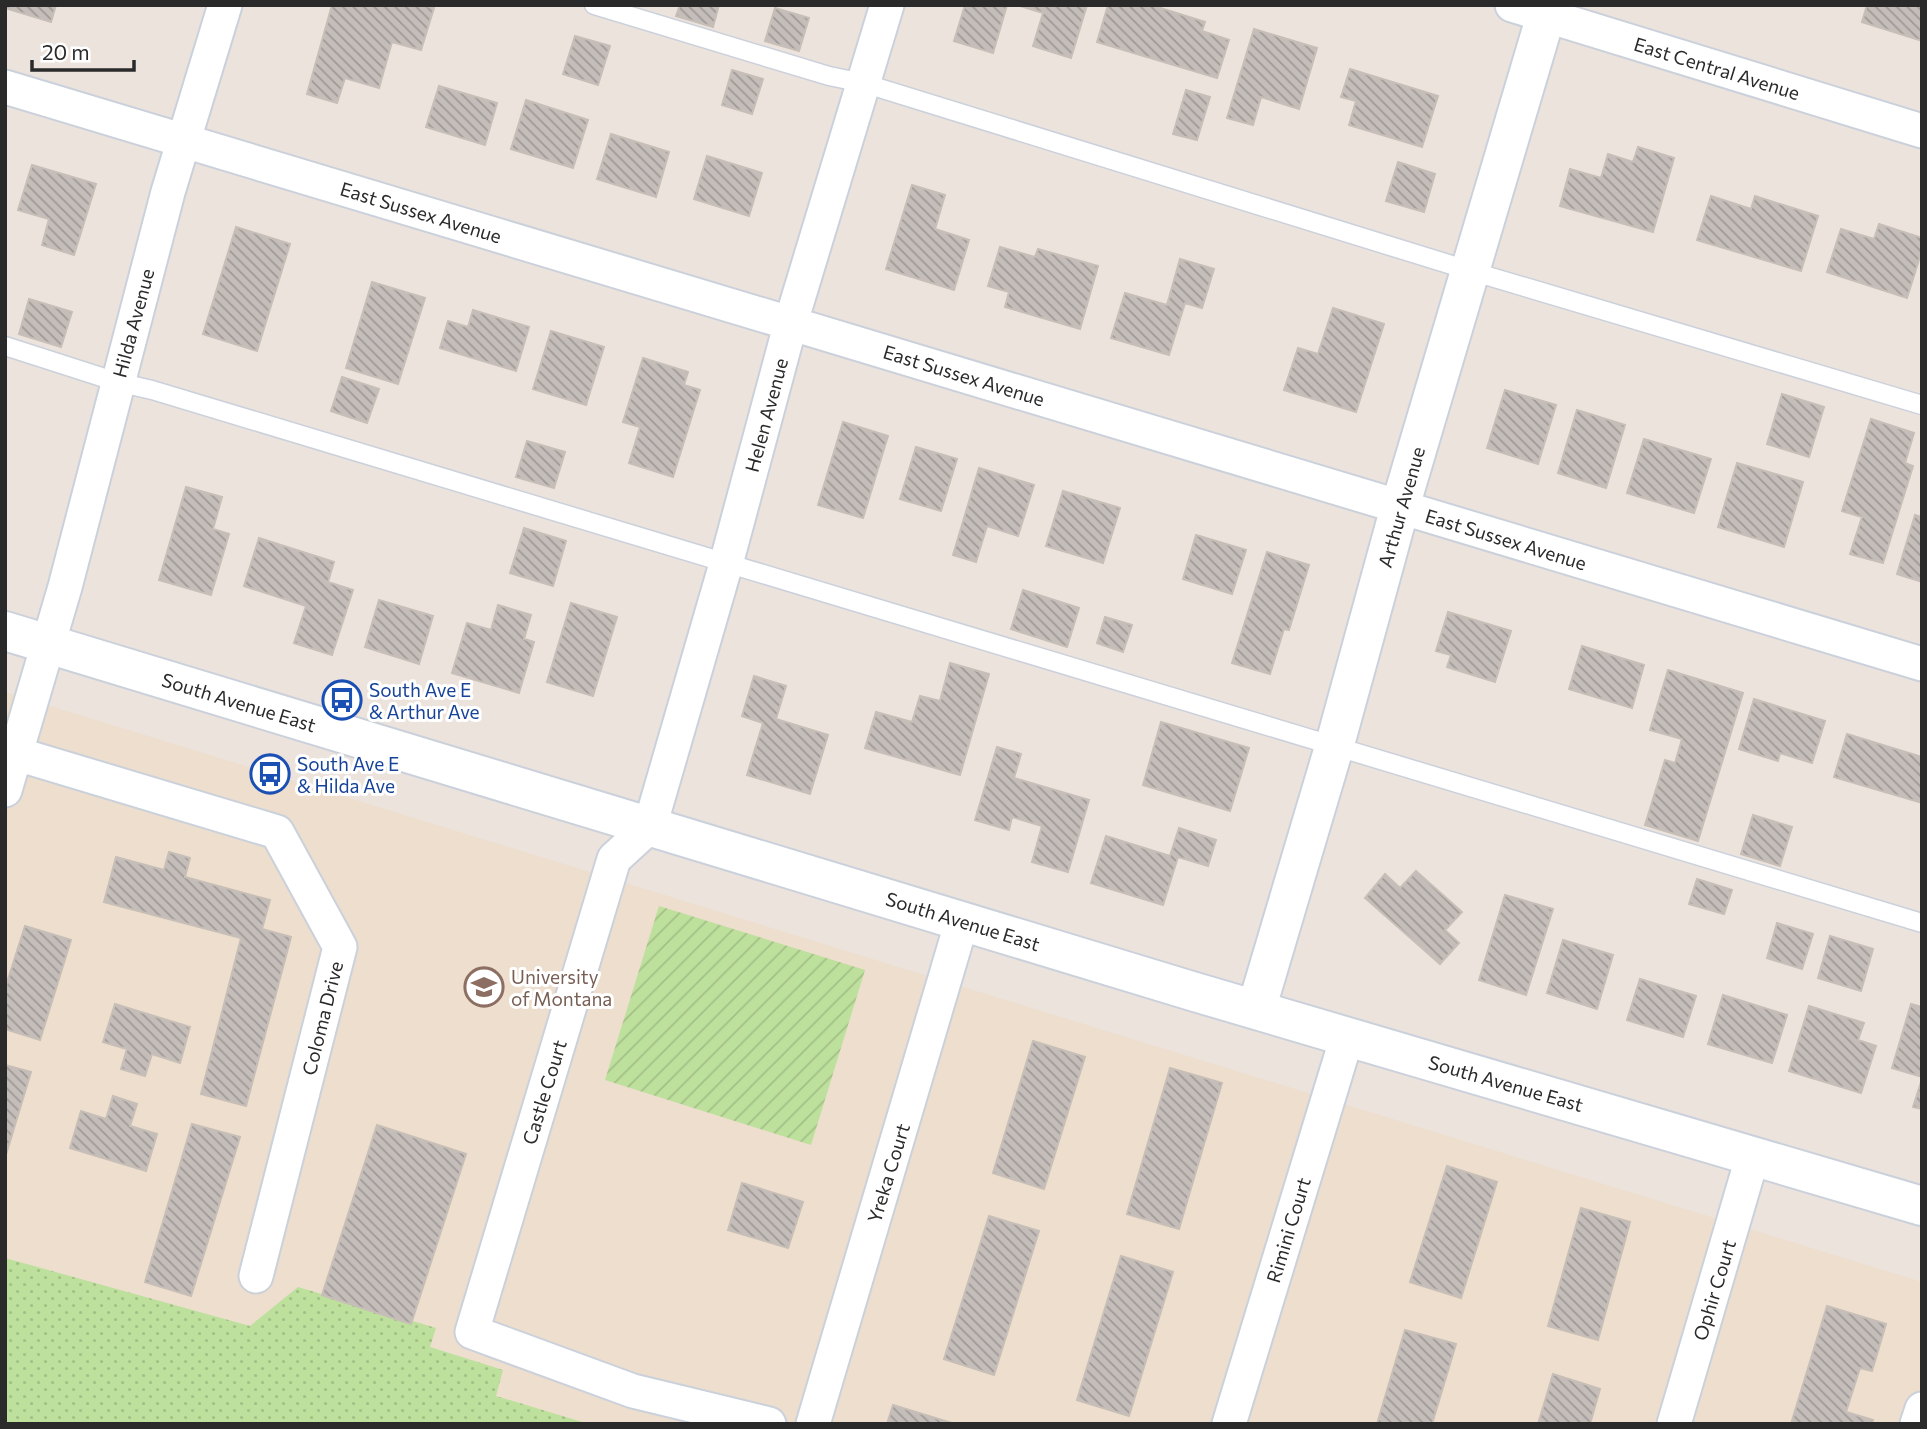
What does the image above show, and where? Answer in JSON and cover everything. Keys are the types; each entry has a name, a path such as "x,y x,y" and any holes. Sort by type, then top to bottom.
{"street":[{"name":"Hilda Avenue","path":"5,790 65,587 168,192 225,5"},
{"name":"Helen Avenue","path":"650,826 726,565 791,322 887,5"},
{"name":"East Central Avenue","path":"1535,9 1922,131"},
{"name":"Arthur Avenue","path":"1256,1010 1335,744 1400,507 1471,271 1535,9"},
{"name":"East Sussex Avenue","path":"5,87 1922,664"},
{"name":"South Avenue East","path":"5,631 1256,1010 1922,1206"},
{"name":"Coloma Drive","path":"16,754 277,832 340,947 256,1276"},
{"name":"Castle Court","path":"650,826 614,859 472,1332 633,1391 769,1424"},
{"name":"Yreka Court","path":"813,1424 962,921"},
{"name":"Rimini Court","path":"1229,1424 1347,1037"},
{"name":"Ophir Court","path":"1674,1424 1753,1155"},
{"path":"1917,1424 1922,1409"}],"lane":[{"path":"594,5 829,76 863,83 1471,271 1922,405"},
{"path":"5,346 726,565 1335,744 1922,923"}],"shaded area":[{"name":"University of Montana","path":"5,692 1922,1282 1922,1424 5,1424"}],"green space":[{"path":"659,906 865,970 811,1145 605,1080"},
{"path":"5,1258 250,1326 298,1287 436,1328 430,1347 503,1370 496,1396 589,1424 5,1424"}],"building":[{"path":"5,5 56,5 51,22 5,8"},
{"path":"332,5 423,5 434,8 421,50 392,42 379,88 345,78 337,103 307,94"},
{"path":"680,5 719,5 713,27 676,16"},
{"path":"965,5 1007,5 993,53 954,41"},
{"path":"1017,5 1087,5 1071,58 1033,46 1043,13"},
{"path":"1108,5 1151,5 1205,22 1202,31 1229,40 1217,78 1097,42"},
{"path":"1867,5 1922,5 1922,41 1862,22"},
{"path":"775,8 809,18 799,51 765,41"},
{"path":"1254,29 1317,48 1299,109 1261,97 1253,125 1227,118"},
{"path":"575,36 610,46 598,85 563,74"},
{"path":"1350,69 1438,96 1422,147 1349,125 1356,101 1341,97"},
{"path":"732,70 763,79 752,114 722,105"},
{"path":"439,86 497,103 485,145 426,127"},
{"path":"1186,90 1210,97 1197,140 1173,134"},
{"path":"526,100 588,120 573,168 511,149"},
{"path":"611,134 669,152 656,197 597,179"},
{"path":"1638,147 1674,158 1653,232 1560,206 1570,169 1601,178 1608,154 1633,162"},
{"path":"707,156 762,173 749,216 694,199"},
{"path":"1398,162 1435,174 1424,212 1386,201"},
{"path":"32,165 96,184 74,255 42,245 49,219 18,210"},
{"path":"912,185 945,195 935,229 969,240 954,290 886,269"},
{"path":"1711,196 1751,209 1755,196 1818,216 1801,271 1697,240"},
{"path":"1879,224 1922,238 1922,250 1907,298 1827,272 1841,229 1874,239"},
{"path":"236,227 290,244 257,351 203,334"},
{"path":"1000,247 1035,257 1038,249 1098,266 1080,329 1005,307 1009,292 988,286"},
{"path":"1180,259 1214,269 1202,308 1185,303 1169,355 1111,338 1125,293 1167,305"},
{"path":"372,282 425,298 398,384 346,368"},
{"path":"29,299 72,312 61,347 19,334"},
{"path":"1333,308 1384,324 1356,412 1284,390 1298,348 1318,354"},
{"path":"473,310 529,327 516,371 440,348 448,321 468,327"},
{"path":"551,331 604,347 586,405 533,389"},
{"path":"643,358 688,372 684,385 700,390 673,477 629,463 640,427 623,422"},
{"path":"342,377 379,389 367,423 331,411"},
{"path":"1505,390 1556,405 1538,464 1487,448"},
{"path":"1782,394 1824,407 1809,457 1767,444"},
{"path":"1577,410 1625,425 1606,488 1558,473"},
{"path":"1871,419 1914,433 1905,463 1913,466 1883,563 1850,554 1862,517 1842,511"},
{"path":"843,422 888,436 863,518 818,505"},
{"path":"1644,439 1711,459 1694,513 1627,493"},
{"path":"527,441 565,452 554,488 516,477"},
{"path":"916,447 957,459 941,511 900,499"},
{"path":"1737,463 1803,482 1784,547 1718,527"},
{"path":"979,468 1034,485 1018,536 987,526 976,562 953,555"},
{"path":"186,487 222,497 213,529 229,534 211,595 159,580"},
{"path":"1063,491 1120,508 1103,563 1046,546"},
{"path":"1915,515 1922,517 1922,582 1897,574"},
{"path":"524,528 566,541 553,586 510,573"},
{"path":"1196,535 1246,550 1232,594 1183,579"},
{"path":"259,538 334,562 328,582 353,590 332,655 294,643 306,606 244,586"},
{"path":"1267,552 1309,565 1289,630 1284,629 1270,674 1232,663"},
{"path":"1023,590 1079,608 1067,647 1011,629"},
{"path":"379,600 433,616 419,664 365,647"},
{"path":"571,603 617,617 593,696 547,682"},
{"path":"498,605 531,615 524,639 534,642 519,693 452,673 467,623 491,630"},
{"path":"1448,612 1511,631 1495,682 1447,667 1451,655 1436,651"},
{"path":"1105,617 1132,625 1123,652 1097,643"},
{"path":"1582,646 1644,665 1632,708 1569,689"},
{"path":"950,663 989,674 960,775 865,748 876,712 912,722 920,696 940,701"},
{"path":"1668,670 1743,693 1698,841 1645,825 1665,760 1675,763 1682,739 1650,730"},
{"path":"754,676 786,686 776,719 828,735 810,794 747,775 763,723 742,716"},
{"path":"1754,699 1825,721 1812,763 1780,753 1778,761 1739,749"},
{"path":"1161,722 1249,748 1230,811 1143,785"},
{"path":"1847,734 1922,757 1922,803 1834,777"},
{"path":"997,747 1021,754 1014,778 1089,800 1068,872 1032,862 1042,826 1012,817 1009,830 975,820"},
{"path":"1753,815 1792,827 1780,866 1741,854"},
{"path":"1179,828 1216,840 1208,866 1178,857 1163,905 1091,883 1106,836 1170,856"},
{"path":"169,852 190,858 185,877 270,900 262,929 291,937 246,1106 201,1094 241,938 104,902 116,857 164,870"},
{"path":"1416,871 1462,912 1445,930 1459,943 1440,964 1365,898 1385,874 1400,888"},
{"path":"1697,879 1732,890 1724,914 1689,904"},
{"path":"1505,895 1553,909 1526,995 1479,980"},
{"path":"1777,923 1813,934 1802,969 1767,958"},
{"path":"25,926 71,940 40,1040 5,1029 5,989"},
{"path":"1830,936 1873,949 1861,991 1818,978"},
{"path":"1563,940 1613,955 1597,1009 1547,993"},
{"path":"1640,979 1696,996 1683,1037 1627,1020"},
{"path":"1723,995 1787,1015 1772,1063 1708,1044"},
{"path":"115,1004 190,1027 180,1063 152,1054 145,1076 121,1069 127,1049 103,1042"},
{"path":"1911,1004 1922,1007 1922,1077 1892,1068"},
{"path":"1809,1006 1864,1023 1858,1040 1876,1046 1861,1093 1789,1071"},
{"path":"1033,1041 1085,1057 1044,1189 993,1173"},
{"path":"5,1065 31,1072 5,1158"},
{"path":"1170,1068 1222,1083 1179,1229 1127,1214"},
{"path":"1922,1079 1922,1109 1913,1107"},
{"path":"113,1096 137,1104 130,1126 157,1134 146,1171 70,1148 81,1111 106,1119"},
{"path":"192,1124 240,1137 191,1296 145,1282"},
{"path":"377,1125 466,1154 411,1324 322,1295"},
{"path":"1447,1166 1497,1182 1461,1298 1410,1282"},
{"path":"742,1183 803,1202 788,1248 728,1230"},
{"path":"1581,1208 1630,1222 1598,1340 1548,1326"},
{"path":"989,1216 1039,1231 994,1375 944,1359"},
{"path":"1121,1256 1173,1272 1129,1416 1077,1400"},
{"path":"1827,1306 1886,1324 1872,1371 1860,1368 1846,1412 1873,1420 1872,1424 1791,1424"},
{"path":"1405,1330 1456,1344 1432,1424 1377,1424"},
{"path":"1553,1374 1600,1389 1590,1424 1538,1424"},
{"path":"893,1405 955,1424 887,1424"}],"place":[{"name":"South Ave E & Arthur Ave","path":"342,700"},
{"name":"South Ave E & Hilda Ave","path":"270,774"},
{"name":"University of Montana","path":"484,987"}]}
